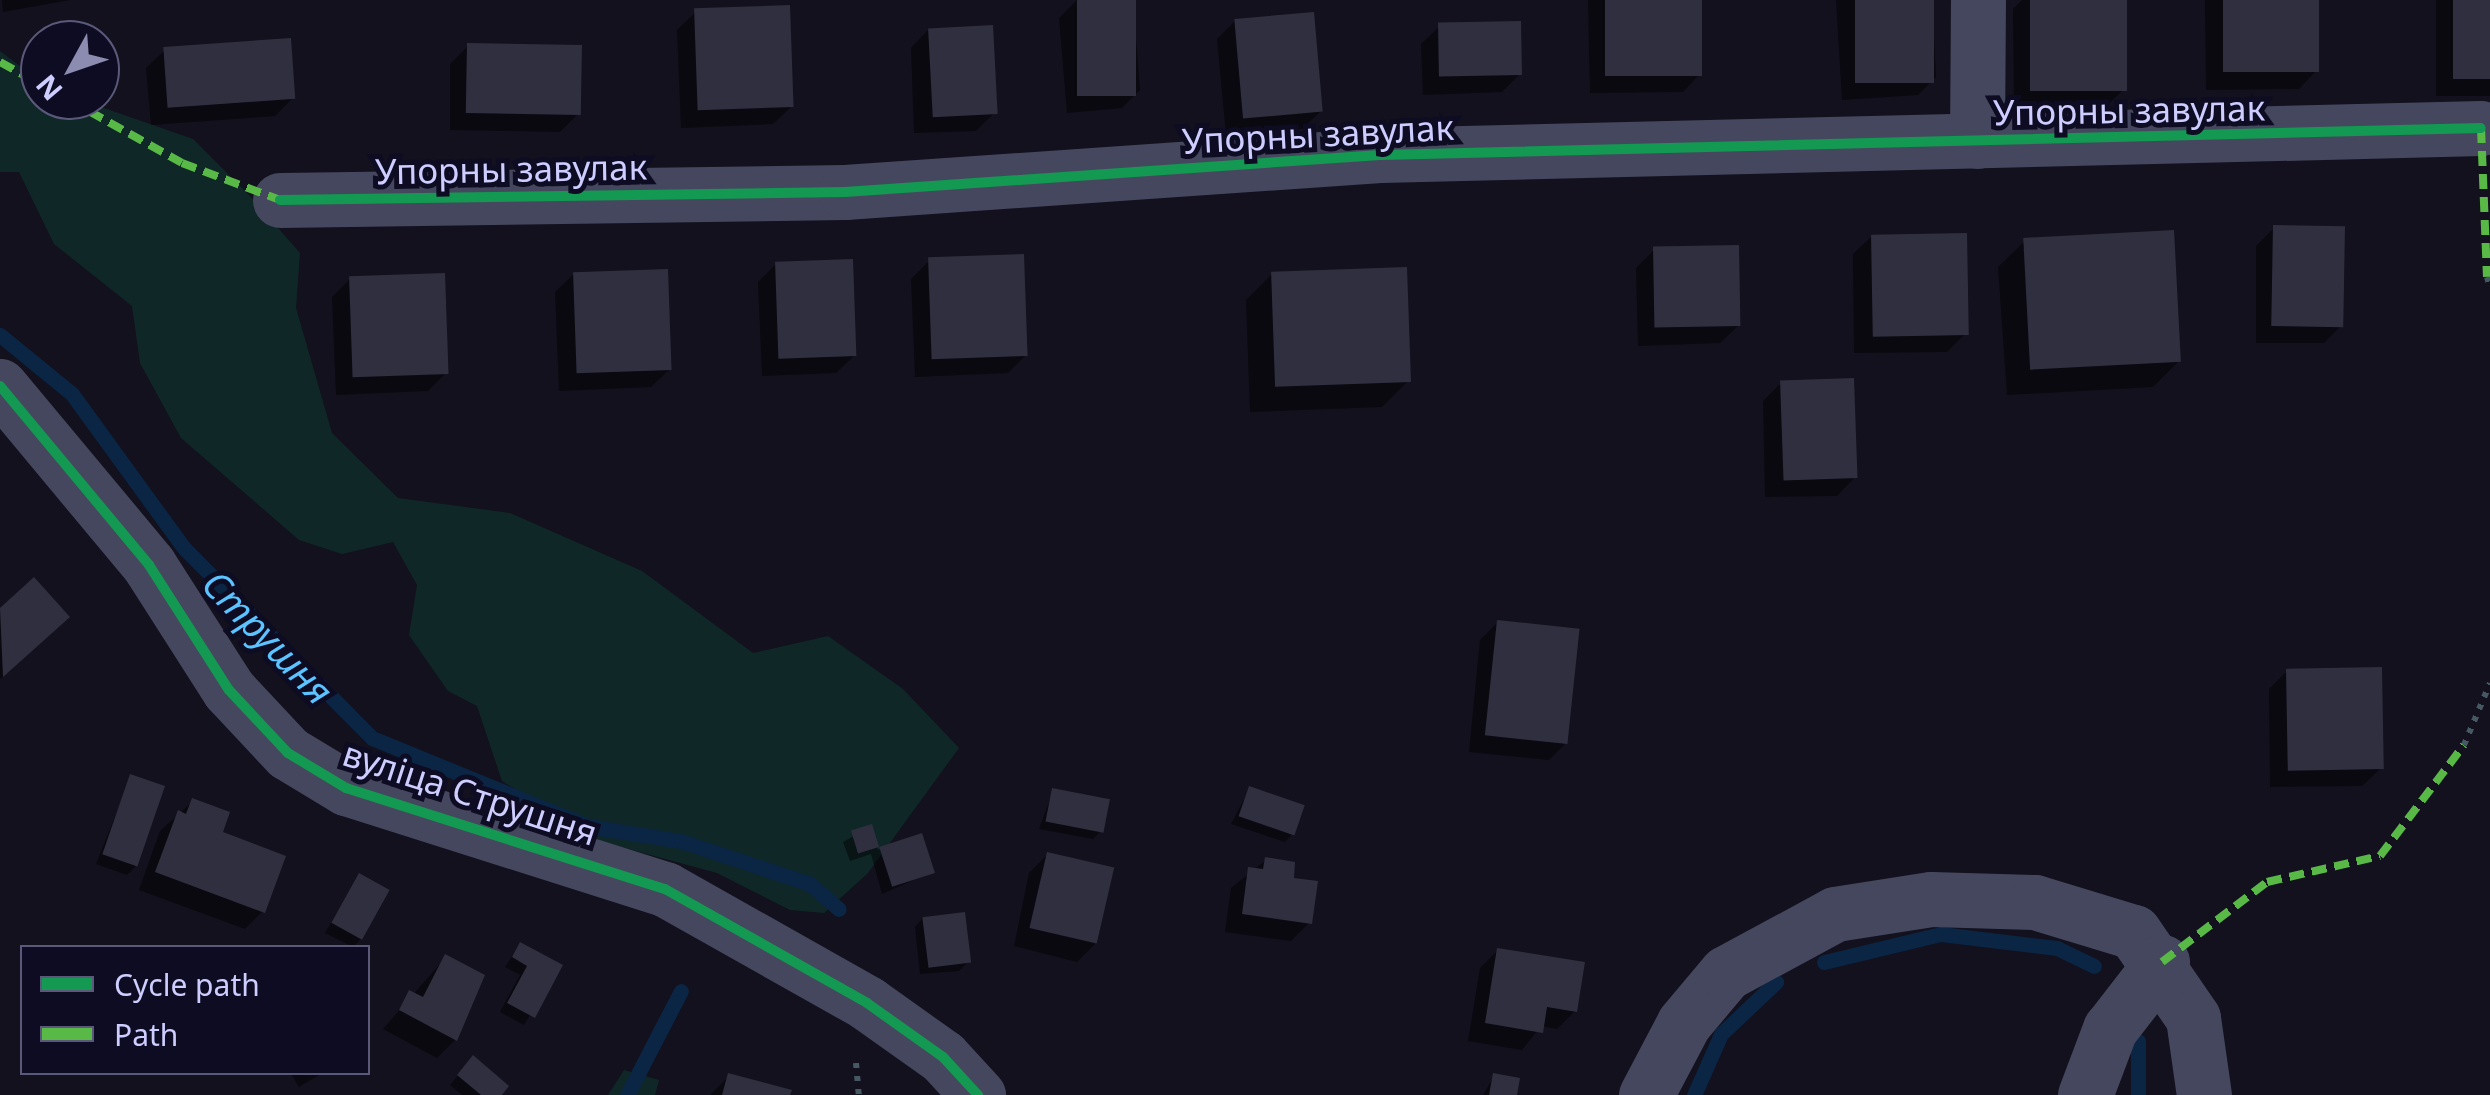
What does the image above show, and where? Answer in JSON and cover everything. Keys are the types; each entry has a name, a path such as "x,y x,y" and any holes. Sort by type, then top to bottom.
{"street":[{"path":"1977,141 1978,0"},
{"name":"Упорны завулак","path":"280,200 845,192 1380,155 2481,128"},
{"name":"вуліца Струшня","path":"0,386 149,566 228,690 288,753 346,788 665,889 866,1002 943,1056 978,1095"},
{"path":"1646,1095 1684,1023 1726,973 1836,914 1931,899 2035,902 2134,932 2162,962 2193,1018 2204,1095"},
{"path":"2085,1095 2110,1029 2162,962"}],"path":[{"path":"2488,277 2490,287"},
{"path":"2464,745 2490,682"}],"green space":[{"path":"0,51 20,66 20,120 120,120 120,114 193,139 300,253 296,308 332,433 398,498 510,513 642,571 753,653 828,636 903,689 959,748 868,873 824,913 790,910 717,873 599,841 502,781 477,706 448,691 409,635 417,585 393,542 342,554 299,540 181,438 140,363 132,306 54,244 19,172 0,172"},
{"path":"624,1070 659,1080 655,1095 608,1095"}],"building":[{"path":"1077,0 1136,0 1136,96 1077,96"},
{"path":"1605,0 1702,0 1702,76 1605,76"},
{"path":"1855,0 1934,0 1934,83 1855,83"},
{"path":"2030,0 2127,0 2127,91 2030,91"},
{"path":"2223,0 2319,0 2319,72 2223,72"},
{"path":"2453,0 2490,0 2490,79 2453,79"},
{"path":"790,5 794,107 698,110 694,8"},
{"path":"1314,12 1323,112 1243,119 1234,19"},
{"path":"1521,21 1522,75 1439,76 1438,22"},
{"path":"993,25 998,114 933,117 928,28"},
{"path":"291,38 295,99 168,108 163,47"},
{"path":"467,43 582,45 581,115 466,113"},
{"path":"2273,225 2345,226 2343,327 2271,326"},
{"path":"2174,230 2181,362 2030,370 2023,238"},
{"path":"1967,233 1969,335 1873,337 1871,235"},
{"path":"1739,245 1740,326 1654,327 1653,247"},
{"path":"1024,254 1028,356 932,359 928,257"},
{"path":"853,259 856,356 778,359 775,262"},
{"path":"1407,267 1411,382 1275,387 1271,272"},
{"path":"668,269 672,370 577,373 573,272"},
{"path":"445,273 449,374 353,377 349,276"},
{"path":"1854,378 1857,478 1784,481 1780,381"},
{"path":"34,577 70,617 3,677 0,608"},
{"path":"1497,620 1580,629 1567,744 1485,735"},
{"path":"2382,667 2384,769 2288,771 2286,669"},
{"path":"130,774 165,786 137,866 102,854"},
{"path":"1249,786 1305,805 1294,835 1239,816"},
{"path":"1052,788 1110,799 1103,833 1046,821"},
{"path":"192,798 230,812 223,832 286,856 265,913 155,872 178,810 186,814"},
{"path":"872,824 879,847 858,853 851,830"},
{"path":"922,833 935,873 892,887 879,847"},
{"path":"1047,852 1114,868 1097,944 1029,928"},
{"path":"1265,857 1295,862 1294,878 1318,881 1312,924 1242,914 1248,867 1263,869"},
{"path":"359,873 390,890 362,940 331,923"},
{"path":"965,912 971,963 929,968 922,917"},
{"path":"520,942 563,965 535,1018 507,1003 527,966 512,957"},
{"path":"1497,948 1585,962 1577,1012 1547,1007 1543,1033 1485,1023"},
{"path":"445,954 485,975 457,1041 399,1010 409,990 423,997"},
{"path":"473,1055 509,1086 502,1095 481,1095 457,1075"},
{"path":"728,1073 792,1090 790,1095 722,1095"},
{"path":"1493,1073 1520,1078 1517,1095 1489,1095"}],"waterway":[{"name":"Струшня","path":"0,335 72,394 184,548 372,738 588,826 681,841 810,884 839,909"},
{"name":"Струшня","path":"1824,962 1941,934 2057,948 2094,966"},
{"name":"Струшня","path":"1694,1095 1721,1034 1776,982"},
{"path":"627,1095 681,991"},
{"name":"Струшня","path":"2138,1041 2138,1095"}],"marked path":[{"path":"0,62 20,73"},
{"path":"105,120 182,163 280,200"},
{"path":"2481,128 2487,277"},
{"path":"2162,962 2267,882 2380,856 2464,745"}],"cycle path":[{"path":"280,200 845,192 1380,155 2481,128"},
{"path":"0,386 149,565 229,690 288,753 346,788 665,889 867,1003 943,1057 978,1095"}]}
